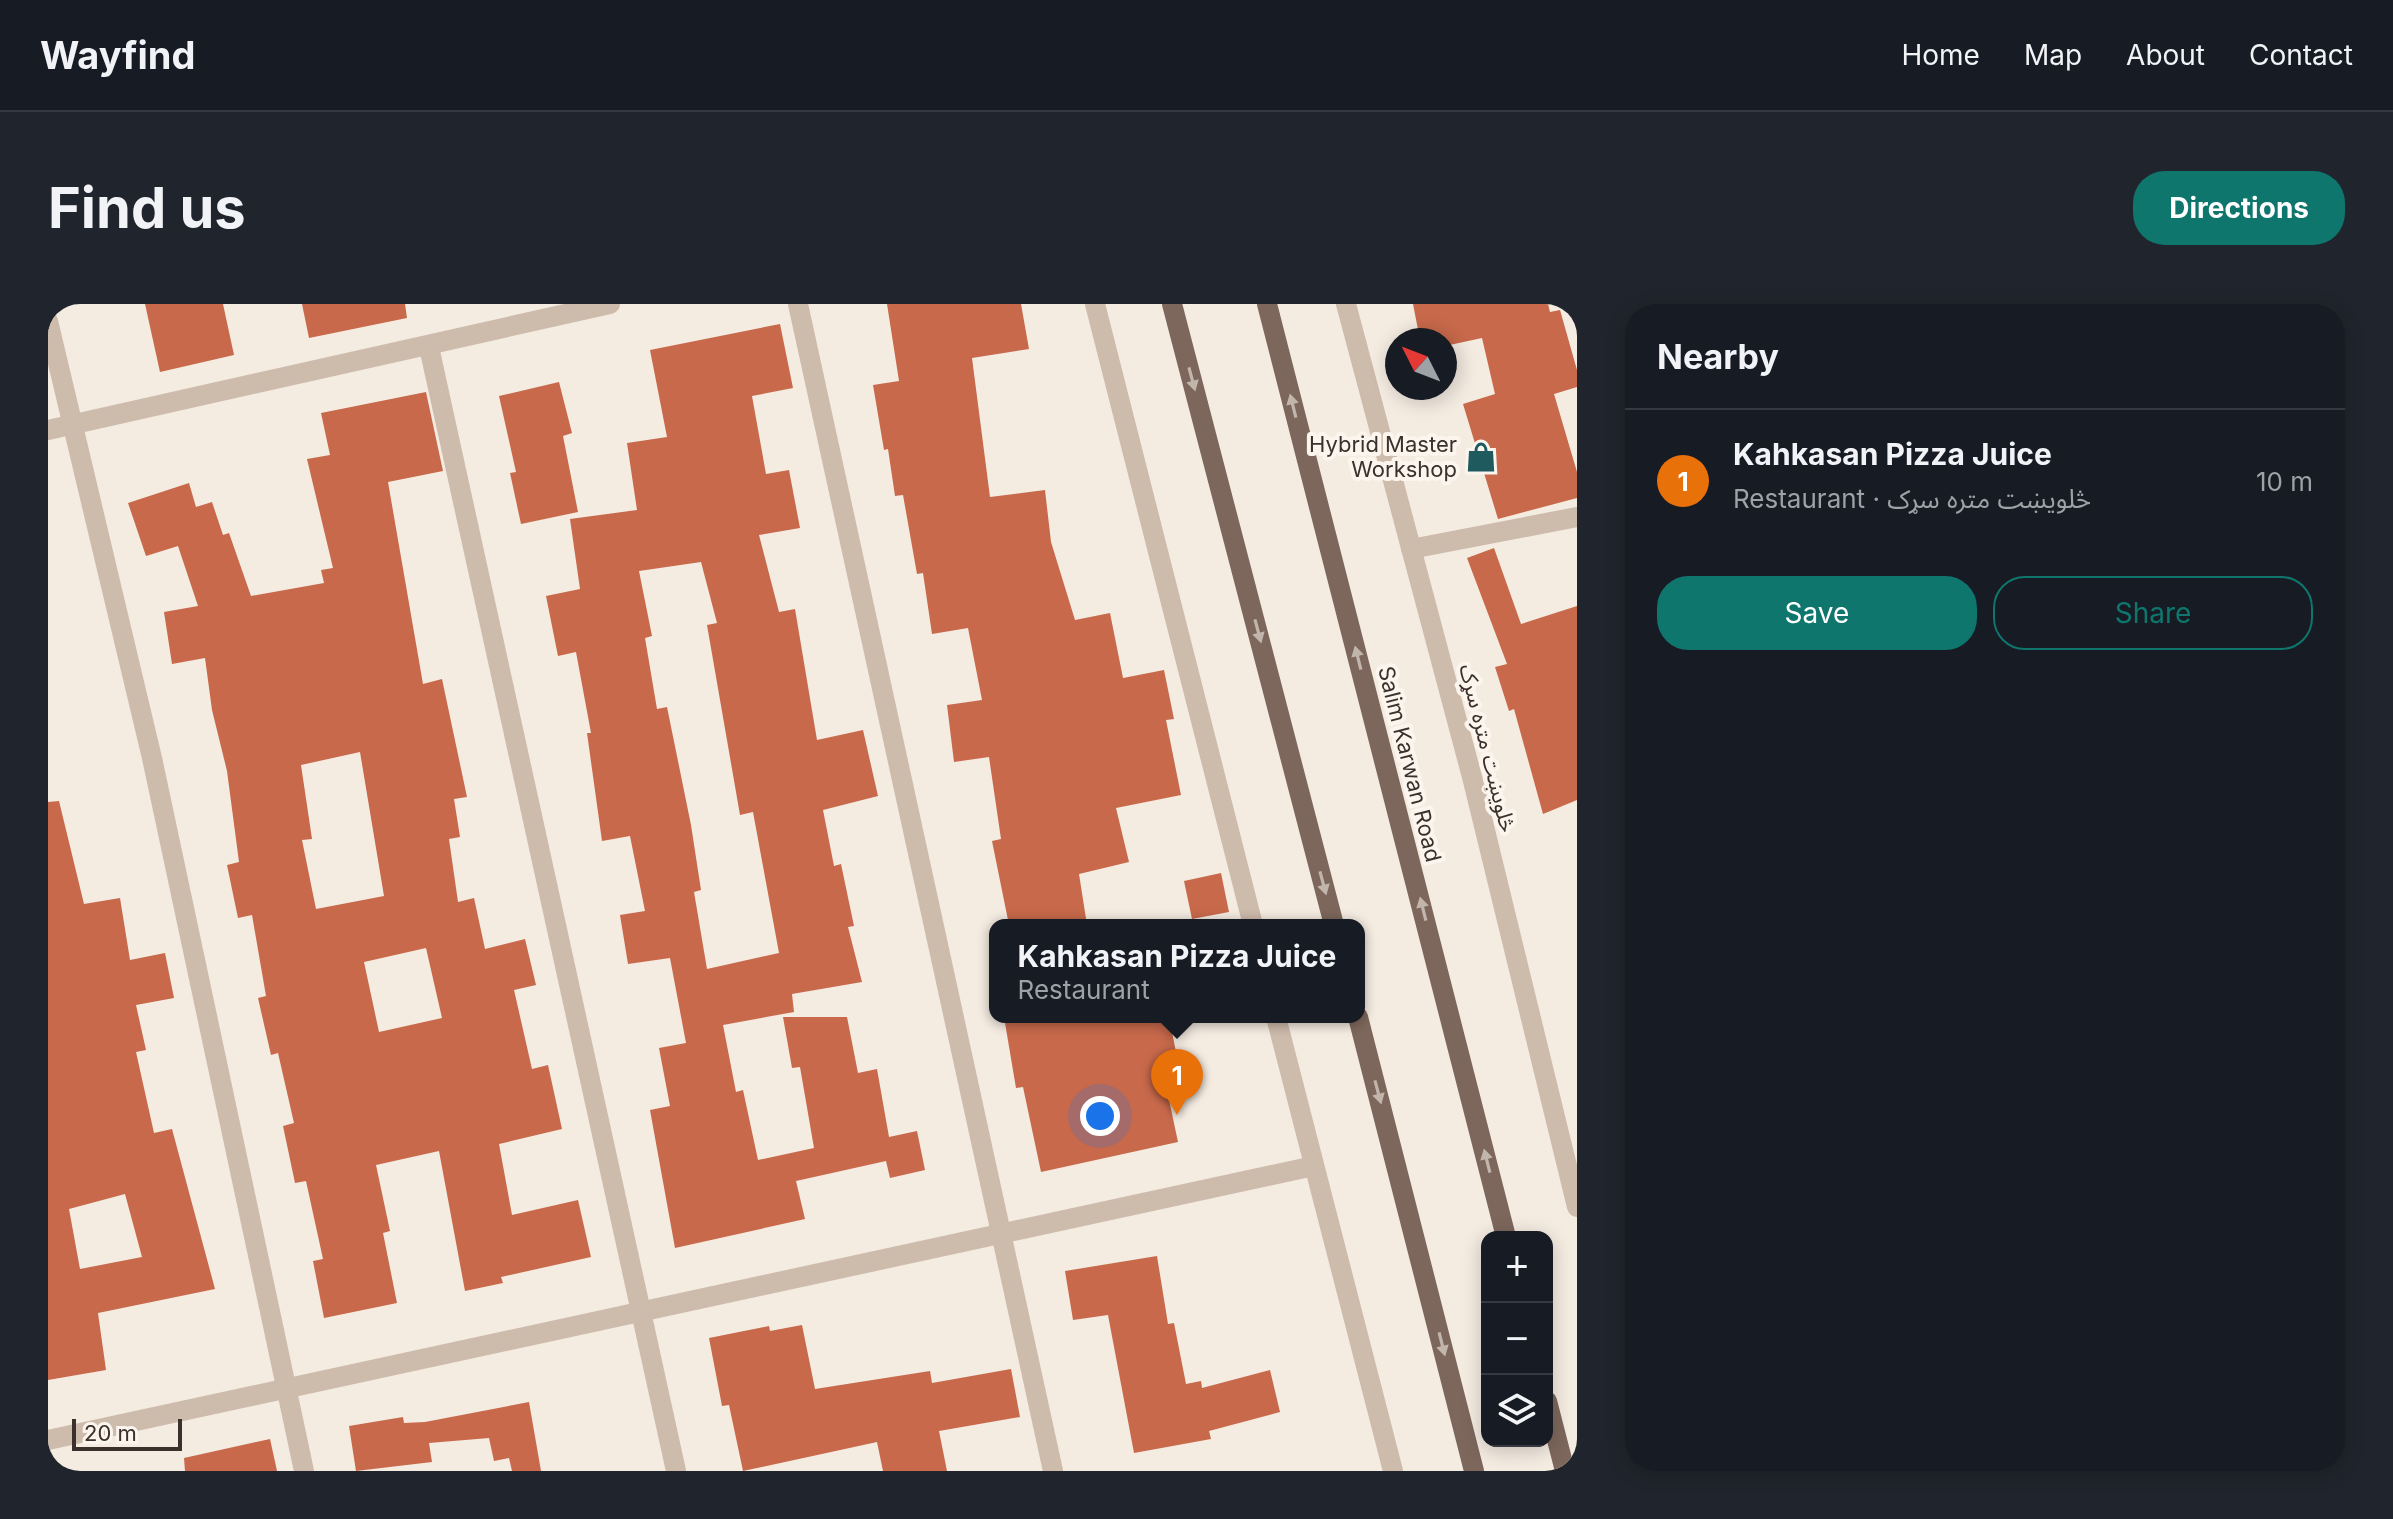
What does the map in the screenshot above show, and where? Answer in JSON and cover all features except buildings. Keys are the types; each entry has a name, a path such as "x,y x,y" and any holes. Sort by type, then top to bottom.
{"main road":[{"path":"1172,304 1332,919"},
{"name":"Salim Karwan Road","path":"1267,304 1504,1231"},
{"path":"1360,1023 1474,1471"},
{"path":"1553,1424 1565,1471"}],"street":[{"path":"48,430 610,304"},
{"path":"798,304 1053,1471"},
{"path":"1095,304 1251,919"},
{"name":"څلویښت متره سړک","path":"1346,304 1472,777 1577,1207"},
{"path":"48,321 152,758 304,1471"},
{"path":"429,347 676,1471"},
{"path":"1411,549 1577,517"},
{"path":"1278,1023 1393,1471"},
{"path":"48,1440 1314,1166"}],"place":[{"name":"Hybrid Master Workshop","path":"1481,457"},
{"name":"Kahkasan Pizza Juice","path":"1177,1115"}]}
